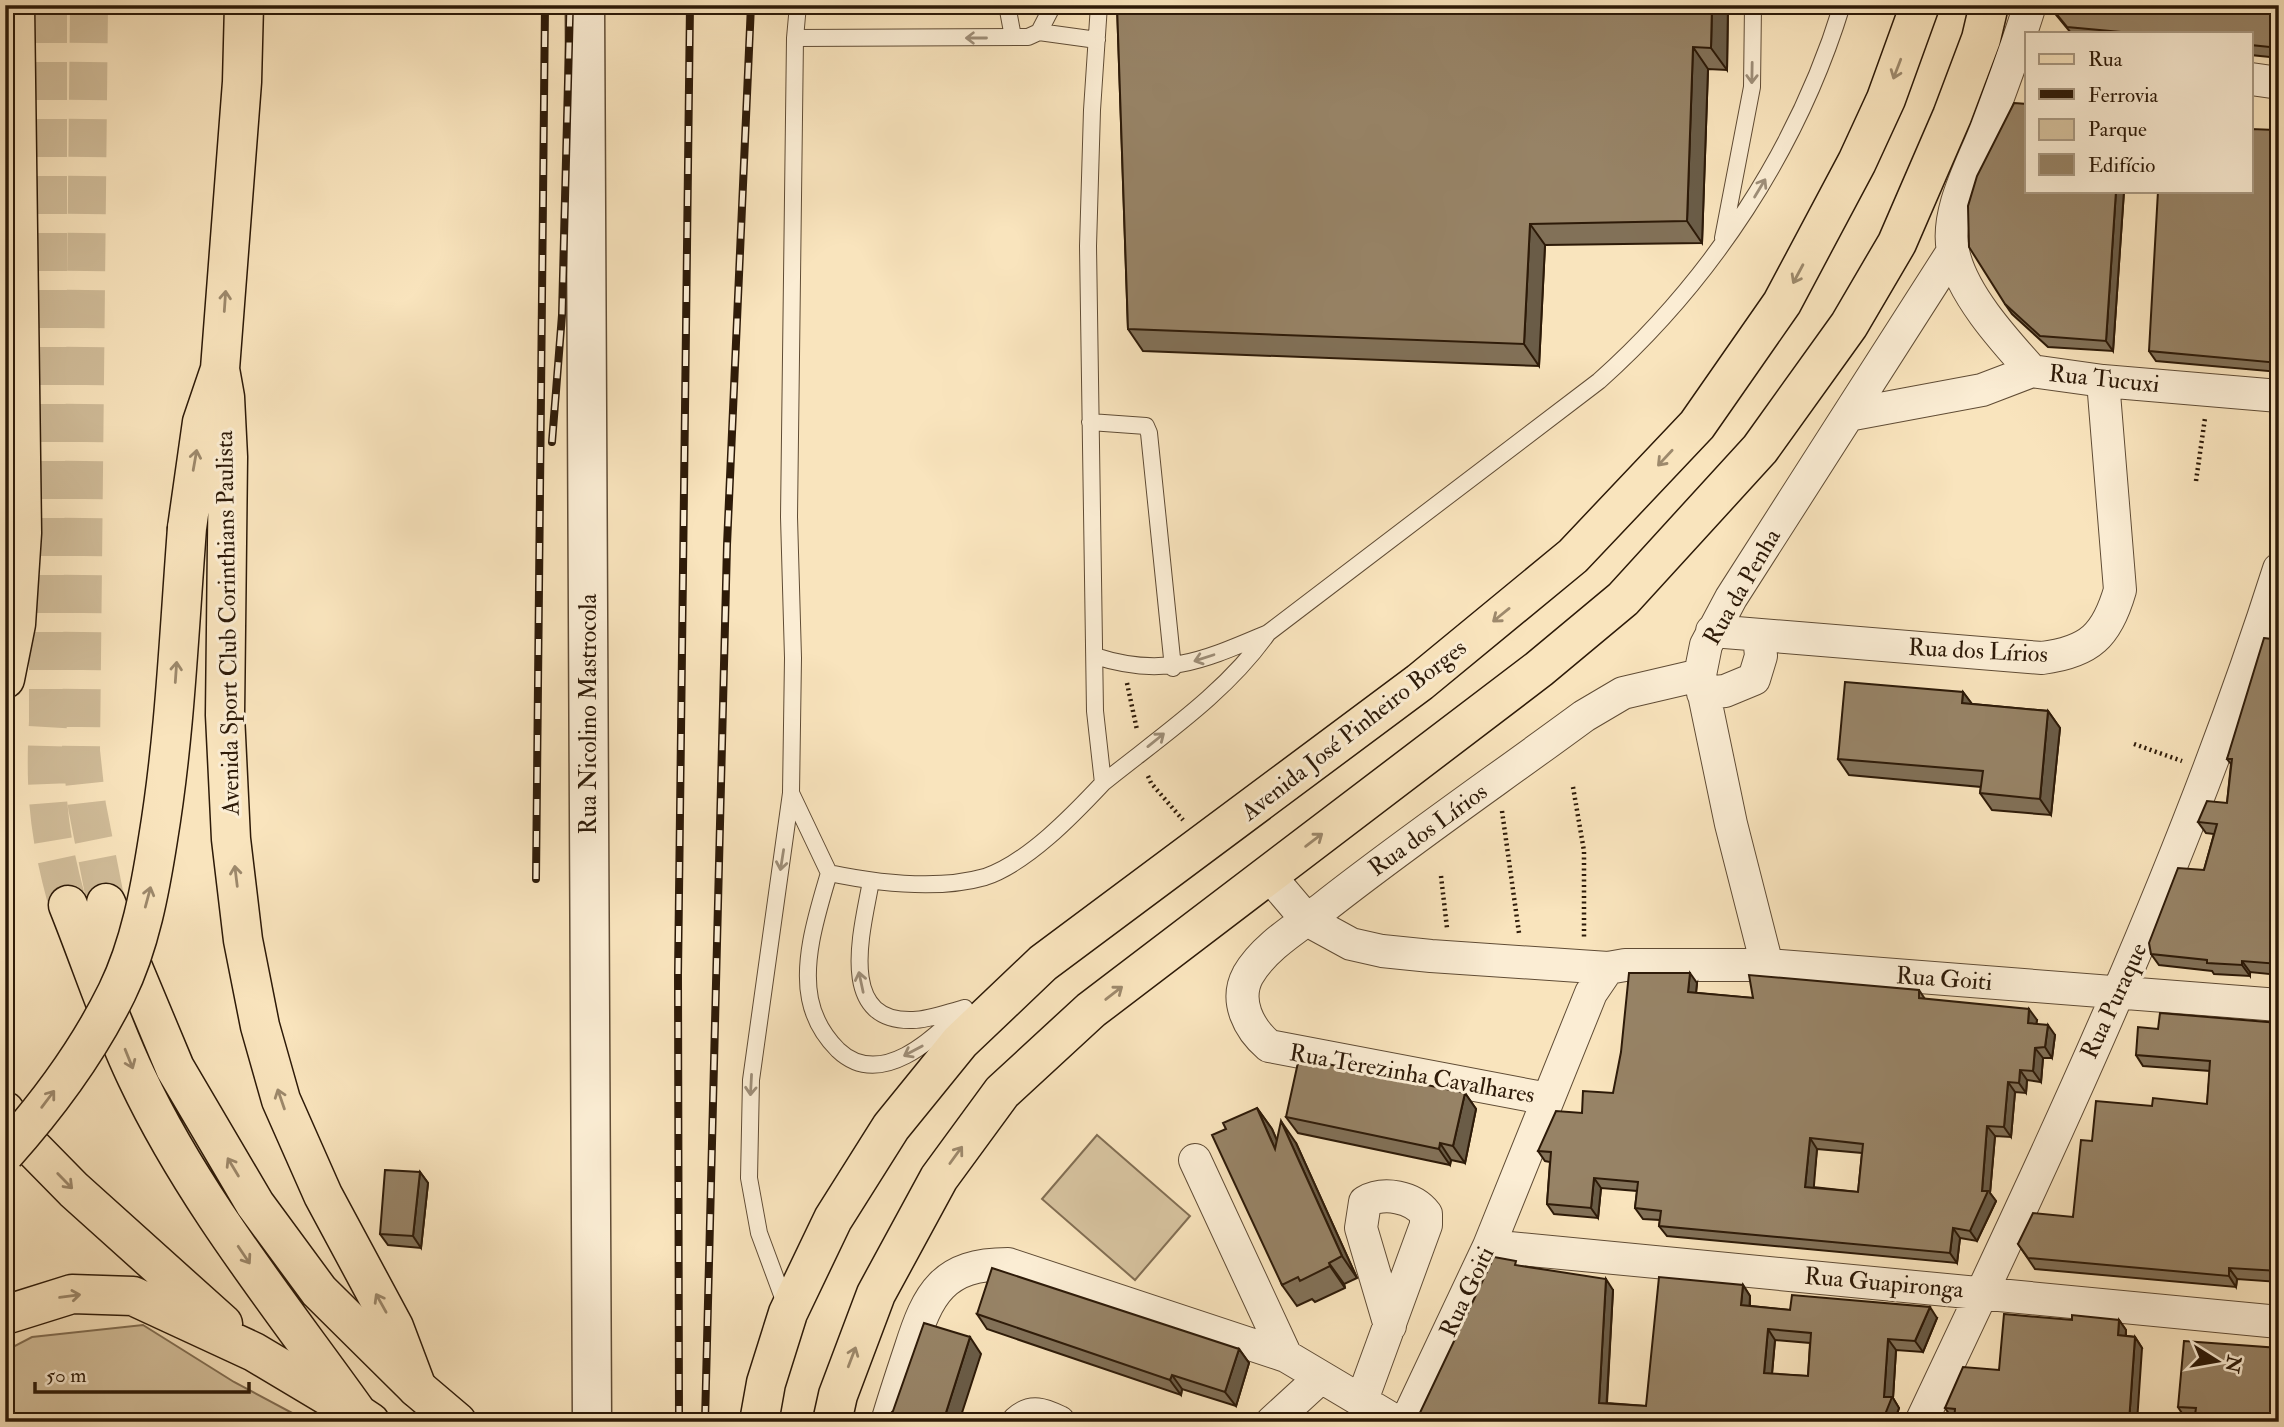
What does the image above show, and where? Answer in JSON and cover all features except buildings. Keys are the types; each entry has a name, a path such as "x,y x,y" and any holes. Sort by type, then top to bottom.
{"main road":[{"path":"5,679 16,624 22,533 15,5"},
{"name":"Avenida Sport Club Corinthians Paulista","path":"5,1153 50,1097 90,1039 117,991 136,940 151,885 168,778 187,528 202,422 220,369 242,82 244,5"},
{"path":"242,82 265,5"},
{"name":"Avenida José Pinheiro Borges","path":"759,1422 766,1384 788,1313 833,1219 891,1127 960,1042 1043,963 1206,844 1481,632 1573,556 1696,425 1783,303 1857,162 1886,99 1920,5"},
{"path":"832,1422 838,1395 876,1294 939,1178 1002,1092 1091,1010 1539,669 1623,599 1760,449 1849,326 1897,243 1952,116 1981,39 1989,5"},
{"name":"Avenida Sport Club Corinthians Paulista","path":"220,369 225,397 228,457 225,715 231,839 248,965 260,1026 281,1100 323,1195 394,1327 417,1388"},
{"path":"106,903 175,1068 255,1204 319,1291 417,1388 457,1422"},
{"path":"68,905 137,1078 175,1146 246,1260 364,1418"},
{"path":"5,1111 18,1133 74,1190 254,1352"},
{"path":"5,1315 72,1294 133,1296 254,1352 364,1418"}],"street":[{"name":"Rua Nicolino Mastrocola","path":"584,5 592,1422"},
{"path":"1953,251 1951,235 1959,203 2022,48 2030,5"},
{"path":"2252,79 2279,83"},
{"name":"Rua Tucuxi","path":"1953,251 1963,278 1993,325 2032,371 2103,382 2279,396"},
{"name":"Rua da Penha","path":"1767,965 1731,824 1702,684 1701,661 1712,631 1953,251"},
{"path":"1847,415 1982,390 2032,371"},
{"name":"Rua dos Lírios","path":"1712,631 2042,658 2066,655 2098,636 2112,618 2120,590 2103,382"},
{"name":"Rua Puraque","path":"1921,1422 2117,992 2138,952 2209,771 2279,569"},
{"name":"Rua dos Lírios","path":"1307,920 1584,716 1623,693 1702,684 1740,687 1754,679 1760,656 1759,636"},
{"path":"1268,874 1307,920 1351,944 1382,951 1596,967"},
{"name":"Rua Terezinha Cavalhares","path":"1307,920 1264,954 1247,977 1243,1000 1247,1021 1269,1046 1548,1099"},
{"name":"Rua Goiti","path":"1406,1422 1489,1246 1591,993 1596,967 1767,965 2279,1005"},
{"path":"1195,1160 1286,1356"},
{"name":"Rua Guapironga","path":"1489,1246 2279,1322"},
{"path":"887,1422 922,1311 932,1294 948,1278 968,1268 989,1264 1008,1264 1286,1356 1397,1422"},
{"path":"1362,1400 1390,1326"},
{"path":"1272,1422 1320,1378"},
{"path":"1018,1422 1032,1414 1040,1413 1059,1422"}],"lane":[{"path":"788,1313 759,1233 748,1178 751,1080 791,793 793,658 789,504 794,38 798,5"},
{"path":"1007,5 1013,37"},
{"path":"1040,32 1053,5"},
{"path":"1099,5 1089,177 1090,422 1095,711 1103,783"},
{"path":"1722,244 1752,87 1753,5"},
{"path":"1096,656 1123,664 1173,667 1208,658 1268,633 1599,381 1630,354 1722,244 1776,161 1811,88 1842,5"},
{"path":"794,38 1028,37 1040,32 1097,40"},
{"path":"1090,422 1137,423 1146,426 1149,433 1173,667"},
{"path":"829,873 871,881 937,883 985,877 1020,859 1079,809 1103,783 1225,684 1247,662 1268,633"},
{"path":"791,793 829,873 815,921 810,966 810,999 824,1036 849,1060 882,1064 907,1055 934,1040 976,1002 1043,963"},
{"path":"871,881 858,965 864,994 877,1011 895,1020 915,1020 976,1002"}],"path":[{"path":"2196,481 2209,389"},
{"path":"2134,744 2209,771"},
{"path":"1573,787 1584,850 1596,967"},
{"path":"1502,811 1524,962"},
{"path":"1441,876 1450,957"}],"green space":[{"path":"1097,1135 1190,1216 1135,1280 1042,1199"},
{"path":"143,1325 234,1382 309,1422 5,1422 5,1351 32,1337"}],"tunnel":[{"path":"48,5 47,770 52,836 68,905"},
{"path":"89,5 81,751 87,806 106,903"}],"railway":[{"path":"536,879 545,5"},
{"path":"552,442 562,315 570,5"},
{"path":"679,1422 678,975 690,5"},
{"path":"705,1422 727,545 751,5"}]}
